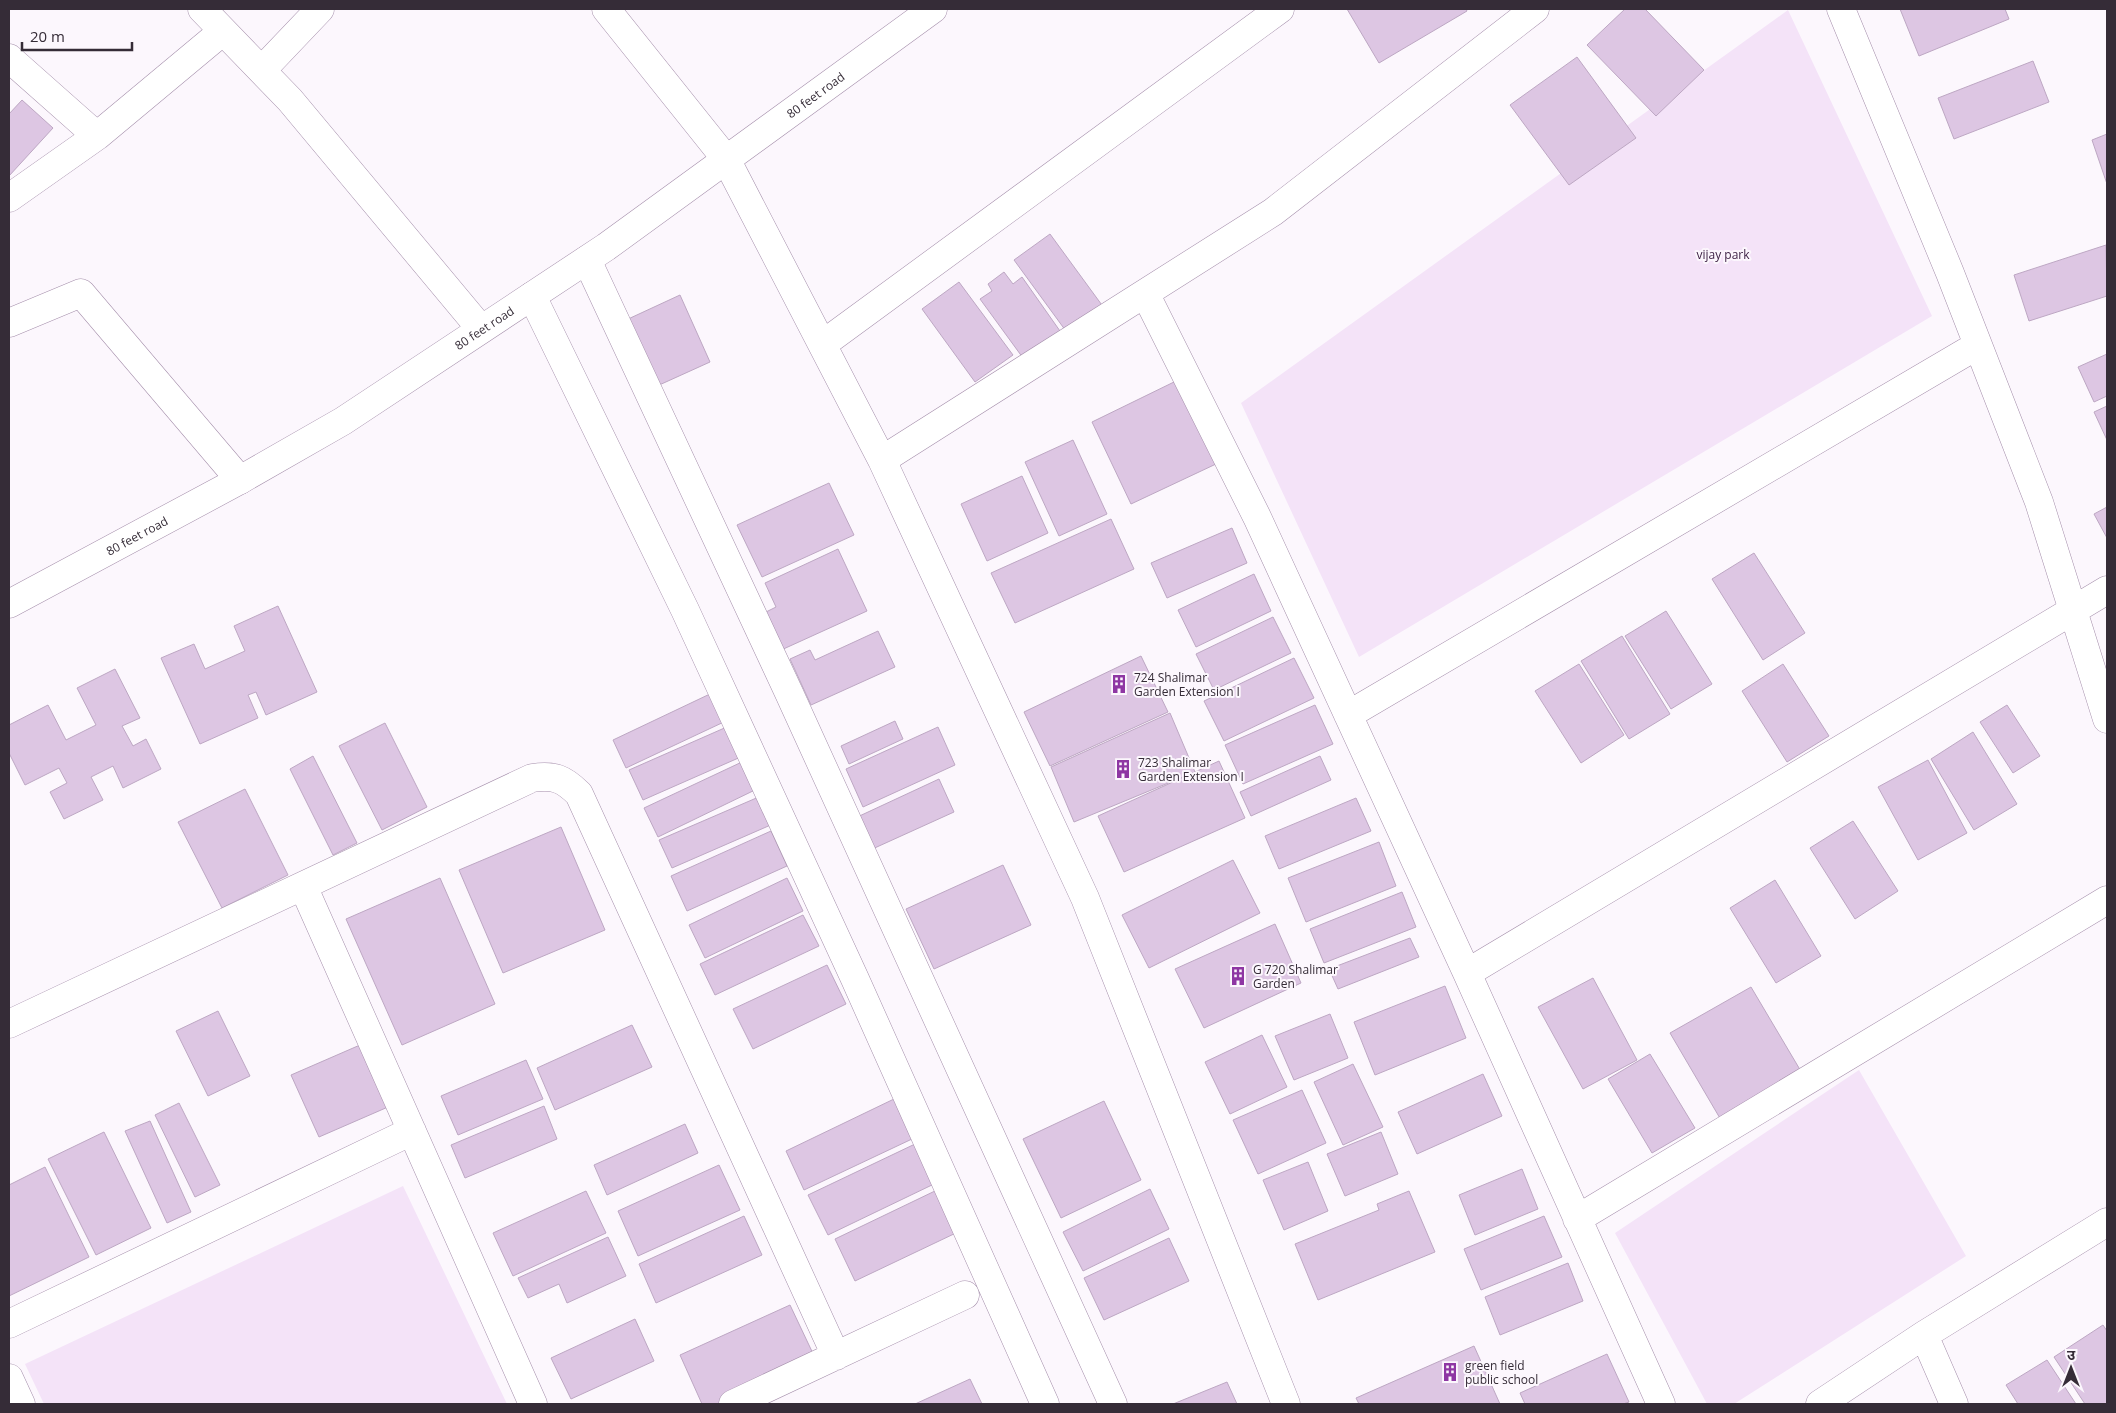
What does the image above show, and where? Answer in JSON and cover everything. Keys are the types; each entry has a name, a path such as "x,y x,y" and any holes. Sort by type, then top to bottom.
{"street":[{"path":"202,9 290,100 481,329"},
{"path":"262,70 320,9"},
{"path":"606,9 726,159 882,460 1085,898 1286,1404"},
{"path":"823,344 1280,9"},
{"path":"882,460 1146,295 1273,212 1535,9"},
{"path":"1841,9 1978,345 2039,502 2107,719"},
{"name":"80 feet road","path":"9,604 240,480 343,421 587,260 930,10"},
{"path":"9,198 97,136 223,31"},
{"path":"9,58 97,136"},
{"path":"587,260 789,693 1113,1404"},
{"path":"9,323 81,293 240,480"},
{"path":"1146,295 1257,517 1467,972 1661,1404"},
{"path":"532,296 684,610 851,970 1044,1404"},
{"path":"1348,715 1978,345"},
{"path":"1467,972 2107,590"},
{"path":"9,1024 532,778 551,776 568,783 579,794 836,1356"},
{"path":"303,886 533,1404"},
{"path":"1577,1219 2107,900"},
{"path":"9,1324 412,1131"},
{"path":"1820,1404 1924,1335 2107,1222"},
{"path":"733,1404 965,1295"},
{"path":"1924,1335 1954,1404"},
{"path":"9,1378 21,1404"}],"green space":[{"name":"vijay park","path":"1788,10 1932,316 1359,657 1241,403"},
{"path":"1859,1070 1966,1256 1734,1404 1707,1404 1615,1233"},
{"path":"403,1186 507,1404 44,1404 25,1364"}],"building":[{"path":"1347,9 1466,9 1467,11 1379,63"},
{"path":"1625,9 1645,9 1704,70 1656,116 1587,45"},
{"path":"1900,9 2005,9 2009,19 1919,56"},
{"path":"1577,57 1636,138 1569,185 1510,105"},
{"path":"2033,61 2049,102 1954,139 1938,98"},
{"path":"22,100 53,128 9,176 9,114"},
{"path":"2107,134 2107,184 2092,140"},
{"path":"1050,234 1107,312 1071,338 1014,260"},
{"path":"2106,245 2107,296 2029,321 2014,275"},
{"path":"1004,272 1013,284 1022,277 1060,331 1023,358 980,299 992,291 988,284"},
{"path":"959,282 1013,355 975,382 922,309"},
{"path":"680,295 710,362 657,386 626,320"},
{"path":"2107,354 2107,396 2094,402 2078,367"},
{"path":"1176,381 1216,464 1131,504 1092,422"},
{"path":"2107,406 2107,440 2094,412"},
{"path":"1073,440 1107,514 1059,536 1025,462"},
{"path":"1022,476 1048,533 987,561 961,504"},
{"path":"829,483 854,535 762,577 737,525"},
{"path":"2107,507 2107,538 2094,514"},
{"path":"1111,519 1134,569 1015,623 991,573"},
{"path":"1232,528 1247,563 1167,598 1151,563"},
{"path":"838,549 867,611 779,651 762,614 776,607 765,583"},
{"path":"1754,553 1805,633 1763,660 1712,579"},
{"path":"1254,574 1271,611 1196,647 1178,610"},
{"path":"278,606 317,692 266,715 256,692 248,695 258,718 200,744 161,658 194,644 205,669 245,651 234,626"},
{"path":"1666,611 1712,684 1671,709 1625,636"},
{"path":"1273,617 1291,653 1214,690 1196,654"},
{"path":"878,631 895,667 811,705 790,659 810,650 815,660"},
{"path":"1622,636 1670,714 1629,739 1581,661"},
{"name":"724 Shalimar Garden Extension I","path":"1141,656 1168,712 1050,766 1024,712"},
{"path":"1294,658 1314,698 1224,741 1204,701"},
{"path":"1579,664 1624,735 1581,763 1535,691"},
{"path":"1783,664 1829,736 1787,762 1742,691"},
{"path":"115,669 140,718 122,726 133,746 146,739 161,769 123,788 113,766 91,777 103,800 64,819 50,792 67,783 59,768 25,785 9,753 9,725 48,705 66,740 96,725 77,688"},
{"path":"712,693 726,721 626,768 613,740"},
{"path":"1315,705 1333,744 1243,784 1225,745"},
{"path":"2007,705 2040,756 2013,773 1980,722"},
{"name":"723 Shalimar Garden Extension I","path":"1170,713 1195,772 1074,822 1051,767"},
{"path":"895,721 903,739 849,764 841,746"},
{"path":"385,723 427,807 382,830 339,746"},
{"path":"729,726 743,756 643,800 629,770"},
{"path":"938,727 955,765 863,807 846,769"},
{"path":"1973,732 2017,804 1974,830 1931,759"},
{"path":"313,756 357,843 333,855 290,769"},
{"path":"1320,756 1331,780 1251,816 1240,792"},
{"path":"1928,760 1967,833 1918,860 1878,787"},
{"path":"744,761 757,789 658,837 644,808"},
{"path":"1219,761 1245,818 1124,872 1098,816"},
{"path":"939,779 954,812 868,851 853,819"},
{"path":"245,789 288,875 222,908 178,822"},
{"path":"761,796 773,824 672,868 659,840"},
{"path":"1356,798 1371,831 1279,869 1265,836"},
{"path":"1853,821 1898,891 1855,919 1810,848"},
{"path":"561,827 605,930 503,973 459,870"},
{"path":"771,831 787,866 687,911 671,876"},
{"path":"1379,842 1396,886 1306,922 1288,878"},
{"path":"1233,860 1260,913 1149,968 1122,915"},
{"path":"1003,865 1031,925 934,969 906,909"},
{"path":"440,878 495,1004 402,1045 346,919"},
{"path":"787,878 803,911 705,958 689,925"},
{"path":"1775,880 1821,956 1776,983 1730,908"},
{"path":"1402,892 1416,927 1324,963 1310,929"},
{"path":"803,915 819,946 715,995 700,964"},
{"name":"G 720 Shalimar Garden","path":"1275,924 1301,983 1204,1028 1175,969"},
{"path":"1410,938 1419,957 1338,989 1329,969"},
{"path":"827,965 846,1004 753,1049 733,1009"},
{"path":"1593,978 1637,1060 1583,1089 1538,1007"},
{"path":"1445,986 1466,1038 1375,1075 1354,1022"},
{"path":"1751,987 1802,1073 1721,1120 1670,1033"},
{"path":"218,1011 250,1076 208,1096 176,1031"},
{"path":"1330,1014 1348,1058 1294,1080 1275,1036"},
{"path":"632,1025 652,1067 555,1110 537,1068"},
{"path":"1262,1035 1287,1087 1230,1114 1205,1062"},
{"path":"360,1045 388,1107 319,1137 291,1075"},
{"path":"1650,1054 1695,1128 1652,1153 1608,1079"},
{"path":"526,1060 543,1099 458,1135 441,1096"},
{"path":"1353,1064 1383,1127 1343,1145 1314,1082"},
{"path":"1483,1074 1502,1116 1417,1154 1398,1112"},
{"path":"1302,1090 1326,1143 1258,1174 1233,1120"},
{"path":"894,1099 912,1139 804,1190 786,1151"},
{"path":"1104,1101 1141,1180 1061,1218 1023,1139"},
{"path":"179,1103 220,1185 195,1197 155,1115"},
{"path":"544,1106 557,1139 465,1178 451,1145"},
{"path":"150,1121 191,1212 167,1223 125,1131"},
{"path":"685,1124 698,1153 607,1195 594,1165"},
{"path":"104,1132 151,1228 96,1255 48,1159"},
{"path":"1381,1132 1398,1174 1345,1196 1327,1154"},
{"path":"915,1144 934,1184 828,1235 808,1195"},
{"path":"1308,1162 1328,1211 1284,1230 1263,1180"},
{"path":"719,1165 740,1210 638,1256 618,1211"},
{"path":"45,1167 89,1257 9,1296 9,1185"},
{"path":"1522,1169 1538,1209 1475,1235 1459,1195"},
{"path":"1150,1189 1169,1229 1083,1271 1063,1232"},
{"path":"937,1190 958,1232 855,1281 835,1239"},
{"path":"586,1191 606,1233 513,1276 493,1233"},
{"path":"1409,1191 1435,1252 1318,1300 1295,1244 1379,1210 1377,1204"},
{"path":"744,1216 762,1255 656,1303 639,1264"},
{"path":"1544,1216 1562,1257 1481,1290 1464,1249"},
{"path":"608,1237 626,1276 567,1303 559,1284 528,1298 518,1278"},
{"path":"1169,1238 1189,1281 1104,1320 1084,1278"},
{"path":"1568,1263 1583,1301 1500,1335 1485,1297"},
{"path":"790,1305 817,1362 725,1404 702,1404 680,1355"},
{"path":"635,1319 654,1361 571,1399 551,1358"},
{"path":"2103,1325 2107,1331 2107,1404 2085,1404 2054,1357"},
{"name":"green field public school","path":"1474,1346 1500,1404 1359,1404 1356,1398"},
{"path":"1607,1354 1629,1402 1623,1404 1525,1404 1520,1393"},
{"path":"2047,1360 2076,1404 2018,1404 2006,1385"},
{"path":"970,1379 982,1404 915,1404"},
{"path":"1227,1382 1237,1404 1173,1404"}],"place":[{"name":"724 Shalimar Garden Extension I","path":"1119,684"},
{"name":"723 Shalimar Garden Extension I","path":"1123,769"},
{"name":"G 720 Shalimar Garden","path":"1238,976"},
{"name":"green field public school","path":"1450,1372"}]}
